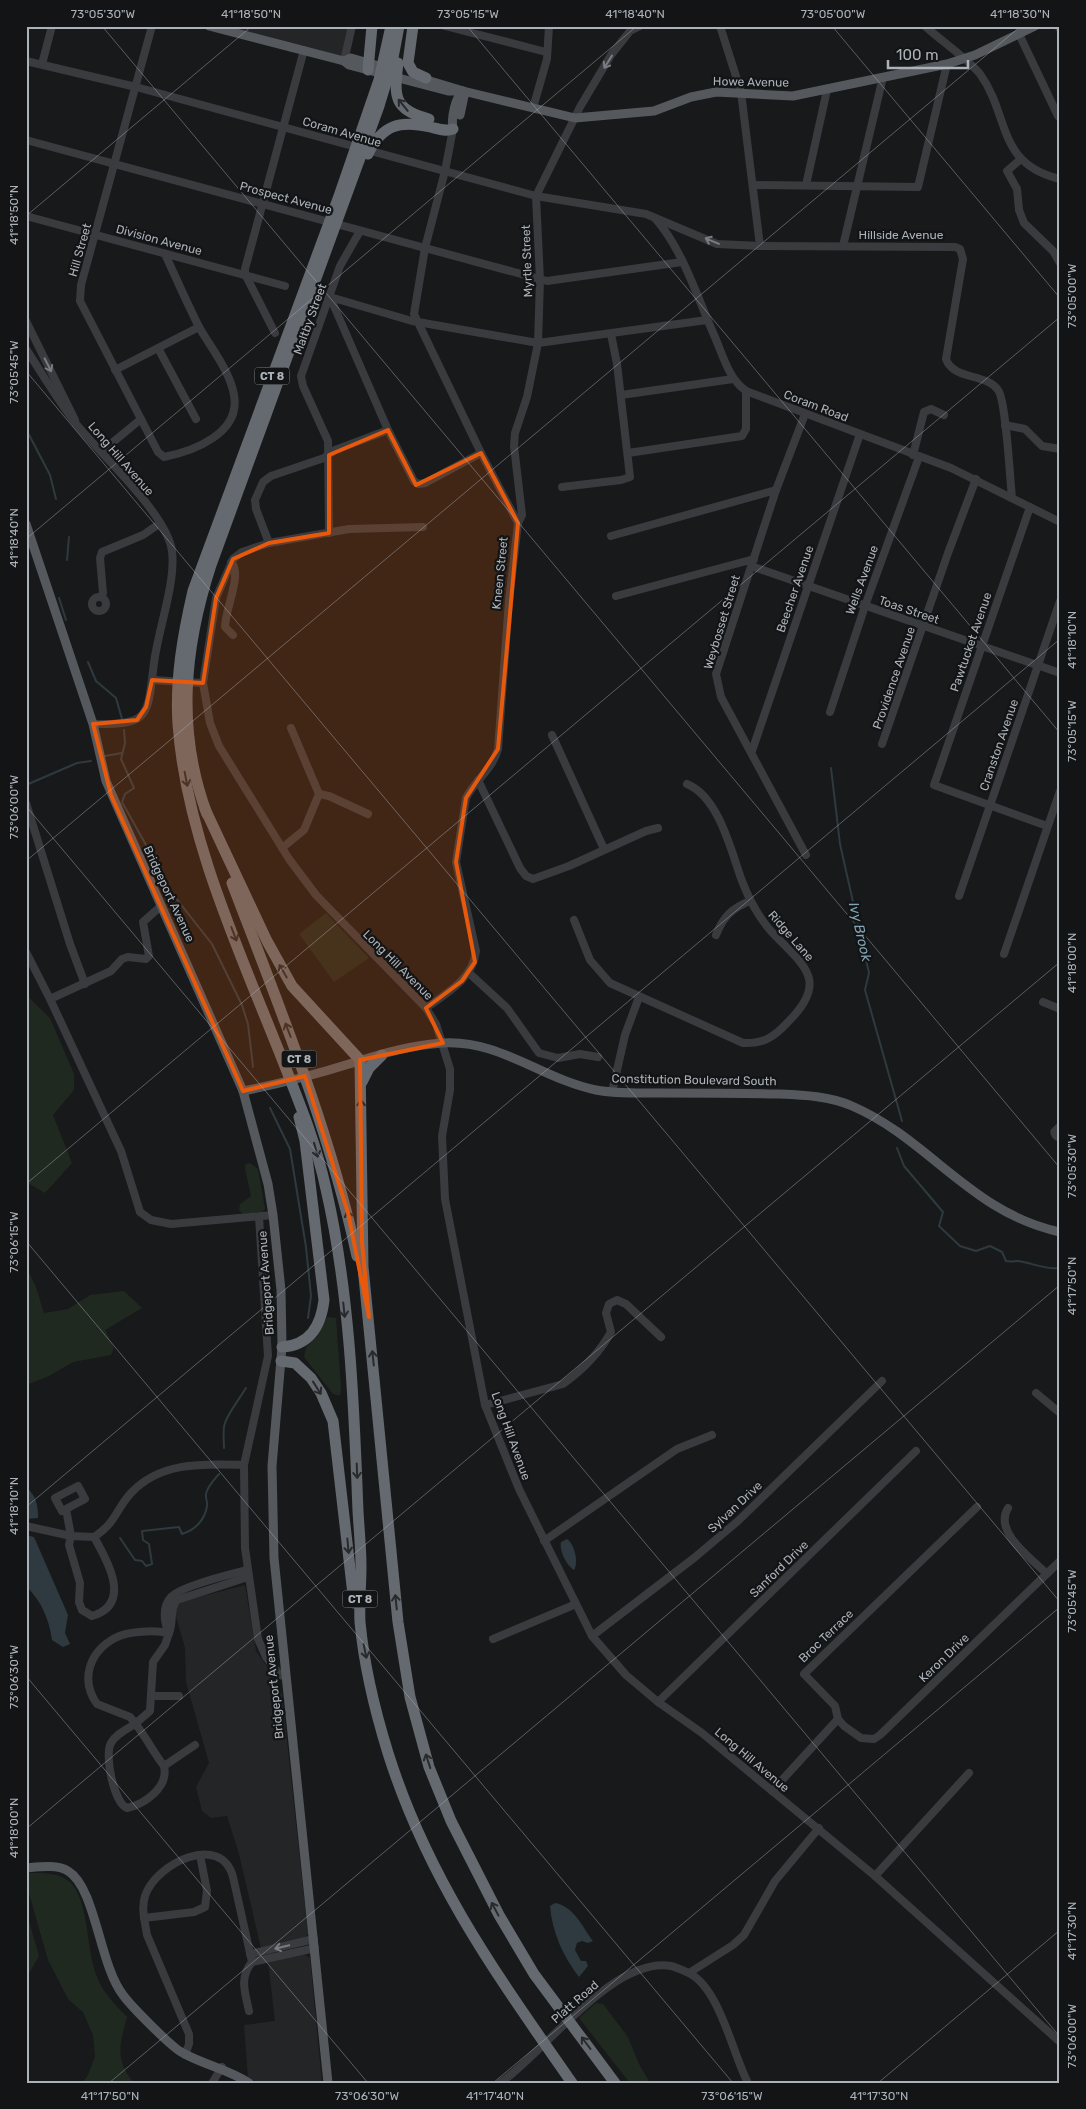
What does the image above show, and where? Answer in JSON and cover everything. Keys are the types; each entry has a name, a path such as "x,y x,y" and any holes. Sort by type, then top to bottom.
{"highway":[{"path":"368,66 372,26"},
{"name":"CT 8","path":"391,26 387,82 339,196 193,591 184,629 183,696 178,721 183,762 192,808 222,902 312,1133 337,1241 354,1408 361,1562 360,1618 379,1718 389,1755 435,1870 458,1914 487,1961 572,2083"},
{"name":"CT 8","path":"184,674 197,608 211,565 347,199 387,82 399,26"},
{"path":"404,26 387,82 397,100 408,112 451,125 454,129"},
{"path":"413,26 408,62 410,68 426,78"},
{"path":"347,199 374,141 385,130 397,125 412,123 445,130 454,129"},
{"name":"CT 8","path":"183,696 188,736 204,809 315,1105 348,1213 369,1317 398,1622 410,1697 421,1741 451,1821 498,1915 534,1974 614,2083"},
{"path":"204,809 267,941 292,986 360,1060 362,1242 369,1317"},
{"path":"361,1086 369,1068 382,1055"},
{"path":"282,1347 297,1344 314,1332 320,1322 324,1300 304,1141 287,1071"},
{"path":"281,1361 295,1362 311,1378 321,1393 333,1421 354,1602 360,1618"}],"main road":[{"name":"Howe Avenue","path":"209,26 344,61 351,58 368,66 448,91 463,91"},
{"name":"Howe Avenue","path":"368,66 426,78 463,91 575,118 654,111 703,94 740,92 793,96 827,90 947,64 1035,26"},
{"name":"Kneen Street","path":"454,129 458,122 463,102 463,91"},
{"name":"Bridgeport Avenue","path":"26,524 93,724 106,781 242,1091 261,1156 273,1215 281,1290 282,1347 272,1466 272,1523 328,2083"},
{"name":"Constitution Boulevard South","path":"242,1091 360,1060 443,1043 496,1050 563,1080 612,1092 806,1095 850,1105 873,1116 987,1201 1012,1216 1038,1227 1060,1232"},
{"path":"26,1868 57,1868 68,1871 75,1878 88,1902 109,1974 123,1996 181,2053 222,2067 248,2083"}],"street":[{"path":"42,64 52,26"},
{"name":"Hill Street","path":"152,26 81,285 80,301 158,452 164,457 206,442 223,430 232,416 234,394 200,327"},
{"path":"344,61 352,26"},
{"path":"444,26 546,52"},
{"path":"533,108 547,59 549,26"},
{"name":"Myrtle Street","path":"518,523 522,515 514,446 515,433 527,397 538,343 540,280 536,196 575,118 611,55 630,31 640,26"},
{"path":"720,26 740,92 760,246"},
{"path":"925,26 974,67 988,88 1007,139 1021,159 1046,175 1060,179"},
{"path":"1058,26 1060,30"},
{"path":"1019,34 1058,116"},
{"path":"275,333 245,274 262,203 304,50"},
{"name":"Coram Avenue","path":"26,61 136,87 536,196 632,211 653,217"},
{"path":"753,185 918,187 947,64"},
{"path":"843,246 883,77"},
{"path":"806,185 827,90"},
{"name":"Kneen Street","path":"454,129 445,171 424,248 414,310 481,453 518,523 509,601 498,750 489,768 466,798 456,862 476,951 475,962 469,973"},
{"name":"Prospect Avenue","path":"26,140 540,280 547,281 682,262"},
{"path":"1021,159 1007,172 1017,190 1021,216 1028,228 1053,250 1060,263"},
{"name":"Division Avenue","path":"26,216 285,286"},
{"name":"Hillside Avenue","path":"653,217 698,234 717,244 760,246 956,246 960,249 963,258 946,359 952,368 993,385 999,390 1005,425 1012,498"},
{"name":"Coram Road","path":"653,217 661,226 682,262 733,379 746,391 976,479 1060,522"},
{"name":"Maltby Street","path":"329,533 328,441 303,386 301,376 340,266 360,231"},
{"path":"115,370 200,327 165,254"},
{"path":"330,297 418,322 538,343 707,320"},
{"path":"330,297 388,430 414,481 418,484 424,483 481,453"},
{"path":"26,321 72,408 77,425"},
{"path":"562,487 626,479 630,476 621,395 611,334"},
{"path":"158,348 196,419"},
{"name":"Long Hill Avenue","path":"26,349 77,425 132,486 160,524 169,540 172,562 152,680 142,716 130,723 93,724"},
{"path":"621,395 733,379"},
{"path":"628,453 742,436 746,429 746,391"},
{"name":"Wells Avenue","path":"830,712 864,606 916,456 924,412 931,409 944,415"},
{"name":"Weybosset Street","path":"805,414 776,490 716,674 721,697 752,751 806,855"},
{"path":"101,452 141,419"},
{"path":"1005,425 1025,429 1042,446 1059,447"},
{"path":"269,543 256,509 255,500 258,490 271,476 329,455 335,450 388,430"},
{"name":"Beecher Avenue","path":"752,751 860,434"},
{"name":"Providence Avenue","path":"882,744 976,479"},
{"path":"611,536 776,490"},
{"name":"Pawtucket Avenue","path":"989,806 934,785 980,646 1030,507"},
{"path":"102,598 103,587 100,558 102,552 143,535 160,524"},
{"path":"233,635 225,627 229,599 236,573 235,567 231,562 242,552 269,543 370,527 423,527"},
{"name":"Long Hill Avenue","path":"231,562 216,598 203,683 210,723 218,746 298,873 335,917 426,1008 436,1024 450,1069 450,1090 442,1136 445,1200 485,1405 502,1450 544,1541 592,1636 626,1676 658,1702 702,1733 819,1828 1060,2042"},
{"path":"616,596 752,562"},
{"name":"Toas Street","path":"752,562 808,587 1060,673"},
{"name":"Cranston Avenue","path":"959,896 1060,601"},
{"path":"152,680 203,683"},
{"path":"282,848 304,830 318,794 291,728"},
{"path":"552,735 604,849"},
{"path":"478,780 520,868 526,876 533,879 543,877 604,849 658,828"},
{"name":"Ridge Lane","path":"574,920 590,960 610,983 742,1043 756,1044 775,1036 802,1008 808,999 810,981 801,962 770,929 750,901 719,819 697,788 687,784"},
{"path":"1004,954 1060,791"},
{"path":"318,794 329,796 368,814"},
{"path":"26,803 70,944 85,984"},
{"path":"989,806 1047,826"},
{"path":"716,935 720,923 728,913 750,901"},
{"path":"50,999 116,968 122,959 128,957 146,959 150,956 143,922 161,906"},
{"path":"26,952 121,1151 140,1212 151,1220 171,1224 273,1215"},
{"path":"426,1008 469,973 507,1008 539,1053 558,1058 580,1054 598,1057"},
{"path":"612,1092 625,1035 639,997"},
{"path":"1043,1002 1060,1009"},
{"path":"1060,1126 1054,1132 1060,1138"},
{"path":"259,1217 268,1356 244,1465 247,1573 256,1628 262,1651 280,1675 286,1677"},
{"path":"485,1405 545,1390 563,1384 573,1377 605,1342 610,1332 606,1313 609,1304 617,1300 626,1304 661,1337"},
{"name":"Sylvan Drive","path":"592,1636 694,1558 738,1521 882,1381"},
{"path":"1036,1393 1060,1413"},
{"path":"544,1541 677,1449 712,1435"},
{"name":"Sanford Drive","path":"658,1702 916,1451"},
{"path":"26,1526 71,1536 94,1537 112,1522 131,1493 159,1472 193,1464 244,1465"},
{"name":"Broc Terrace","path":"838,1719 834,1706 804,1674 977,1507"},
{"path":"1008,1508 1005,1517 1008,1532 1047,1574"},
{"path":"66,1509 71,1536 69,1545 80,1583 80,1605 85,1612 92,1616 106,1608 116,1589 114,1579 94,1537"},
{"name":"Keron Drive","path":"838,1719 861,1738 868,1740 880,1735 1060,1562"},
{"path":"169,1633 148,1632 120,1636 108,1643 90,1665 86,1682 96,1704 127,1715 135,1724 164,1766 164,1780 154,1794 132,1807 123,1807 112,1779 108,1749 113,1739 135,1724 147,1715 151,1696 153,1662 165,1645 169,1633 166,1626 165,1608 167,1601 180,1594 247,1573"},
{"path":"493,1639 576,1604"},
{"path":"151,1696 179,1696"},
{"path":"772,1791 838,1719"},
{"path":"164,1766 195,1745"},
{"path":"875,1876 969,1774"},
{"path":"748,2083 714,2002 700,1980 689,1973 733,1945 744,1935 775,1881 819,1828"},
{"path":"144,1918 194,1912 205,1907 207,1891 200,1855"},
{"path":"181,2053 189,2044 189,2034 147,1935 143,1905 146,1895 158,1874 174,1863 200,1855 219,1858 228,1864 231,1869 251,1958 242,1980 249,2011"},
{"path":"251,1958 314,1944"},
{"name":"Platt Road","path":"500,2083 530,2059 589,2001 613,1984 648,1967 671,1966 689,1973"},
{"path":"212,2083 222,2067"}],"highlighted area":[{"path":"388,430 416,485 481,453 518,523 498,749 466,798 456,862 475,962 462,981 426,1008 443,1043 360,1060 362,1242 369,1317 348,1213 305,1076 243,1091 111,795 93,724 137,720 146,707 152,680 203,683 216,598 233,559 269,543 329,533 329,455"}],"shaded area":[{"path":"209,26 352,26 344,61"},
{"path":"326,913 369,958 334,982 299,934"},
{"path":"26,995 50,1018 74,1074 74,1090 53,1115 72,1163 45,1193 26,1182"},
{"path":"250,1163 258,1169 265,1209 262,1212 243,1214 239,1210 240,1204 251,1196 245,1168 246,1164"},
{"path":"26,1267 36,1287 44,1313 68,1309 90,1295 124,1291 142,1308 105,1330 114,1348 111,1355 73,1362 49,1376 26,1385"},
{"path":"327,1317 336,1318 340,1396 333,1394 304,1357 306,1347 317,1337"},
{"path":"26,1487 36,1501 38,1518 26,1519"},
{"path":"26,1535 34,1537 68,1615 65,1633 70,1644 63,1647 52,1640 44,1611 26,1586"},
{"path":"567,1539 572,1544 575,1553 576,1562 574,1570 566,1561 561,1549 561,1542"},
{"path":"245,1585 256,1651 278,1682 282,1695 308,1934 306,1937 261,1948 239,1854 227,1816 211,1818 202,1811 196,1787 209,1763 186,1682 185,1648 175,1613 179,1604 184,1601"},
{"path":"28,1873 51,1874 62,1877 67,1879 76,1890 86,1921 91,1955 98,1980 127,2017 120,2051 123,2067 134,2083 81,2083 87,2077 95,2057 93,2035 83,2012 68,1999 48,1960 26,1883"},
{"path":"555,1903 568,1908 573,1913 593,1941 577,1943 575,1950 581,1961 586,1961 588,1966 579,1977 563,1952 553,1925 550,1906"},
{"path":"26,1911 39,1956 26,1978"},
{"path":"304,1954 310,1958 322,2083 255,2083 248,2078 244,2025 275,2021 268,1961"},
{"path":"596,2003 603,2004 628,2037 639,2064 650,2083 630,2083 579,2018"}],"waterway":[{"path":"26,429 50,475 56,499"},
{"path":"67,560 69,537"},
{"path":"59,598 66,620"},
{"path":"88,662 96,681 116,698 122,719"},
{"path":"124,730 125,743 121,759 134,788 125,794 122,802 146,845"},
{"path":"105,756 122,753"},
{"path":"26,785 77,763 91,761"},
{"name":"Ivy Brook","path":"831,768 840,844 869,973 865,990 902,1121"},
{"path":"152,863 161,879"},
{"path":"168,888 212,944 242,1005 248,1024 253,1067"},
{"path":"270,1108 290,1149 306,1247 311,1296 308,1318"},
{"name":"Ivy Brook","path":"897,1148 904,1166 943,1212 939,1226 960,1246 976,1251 990,1246 1002,1252 1006,1261 1018,1261 1044,1267 1060,1268"},
{"path":"224,1448 225,1423 246,1388"},
{"path":"120,1538 135,1560 142,1561 146,1566 152,1564 149,1544 143,1540 142,1531 179,1527 182,1534 191,1530 202,1520 206,1511 208,1489 219,1474"}]}
